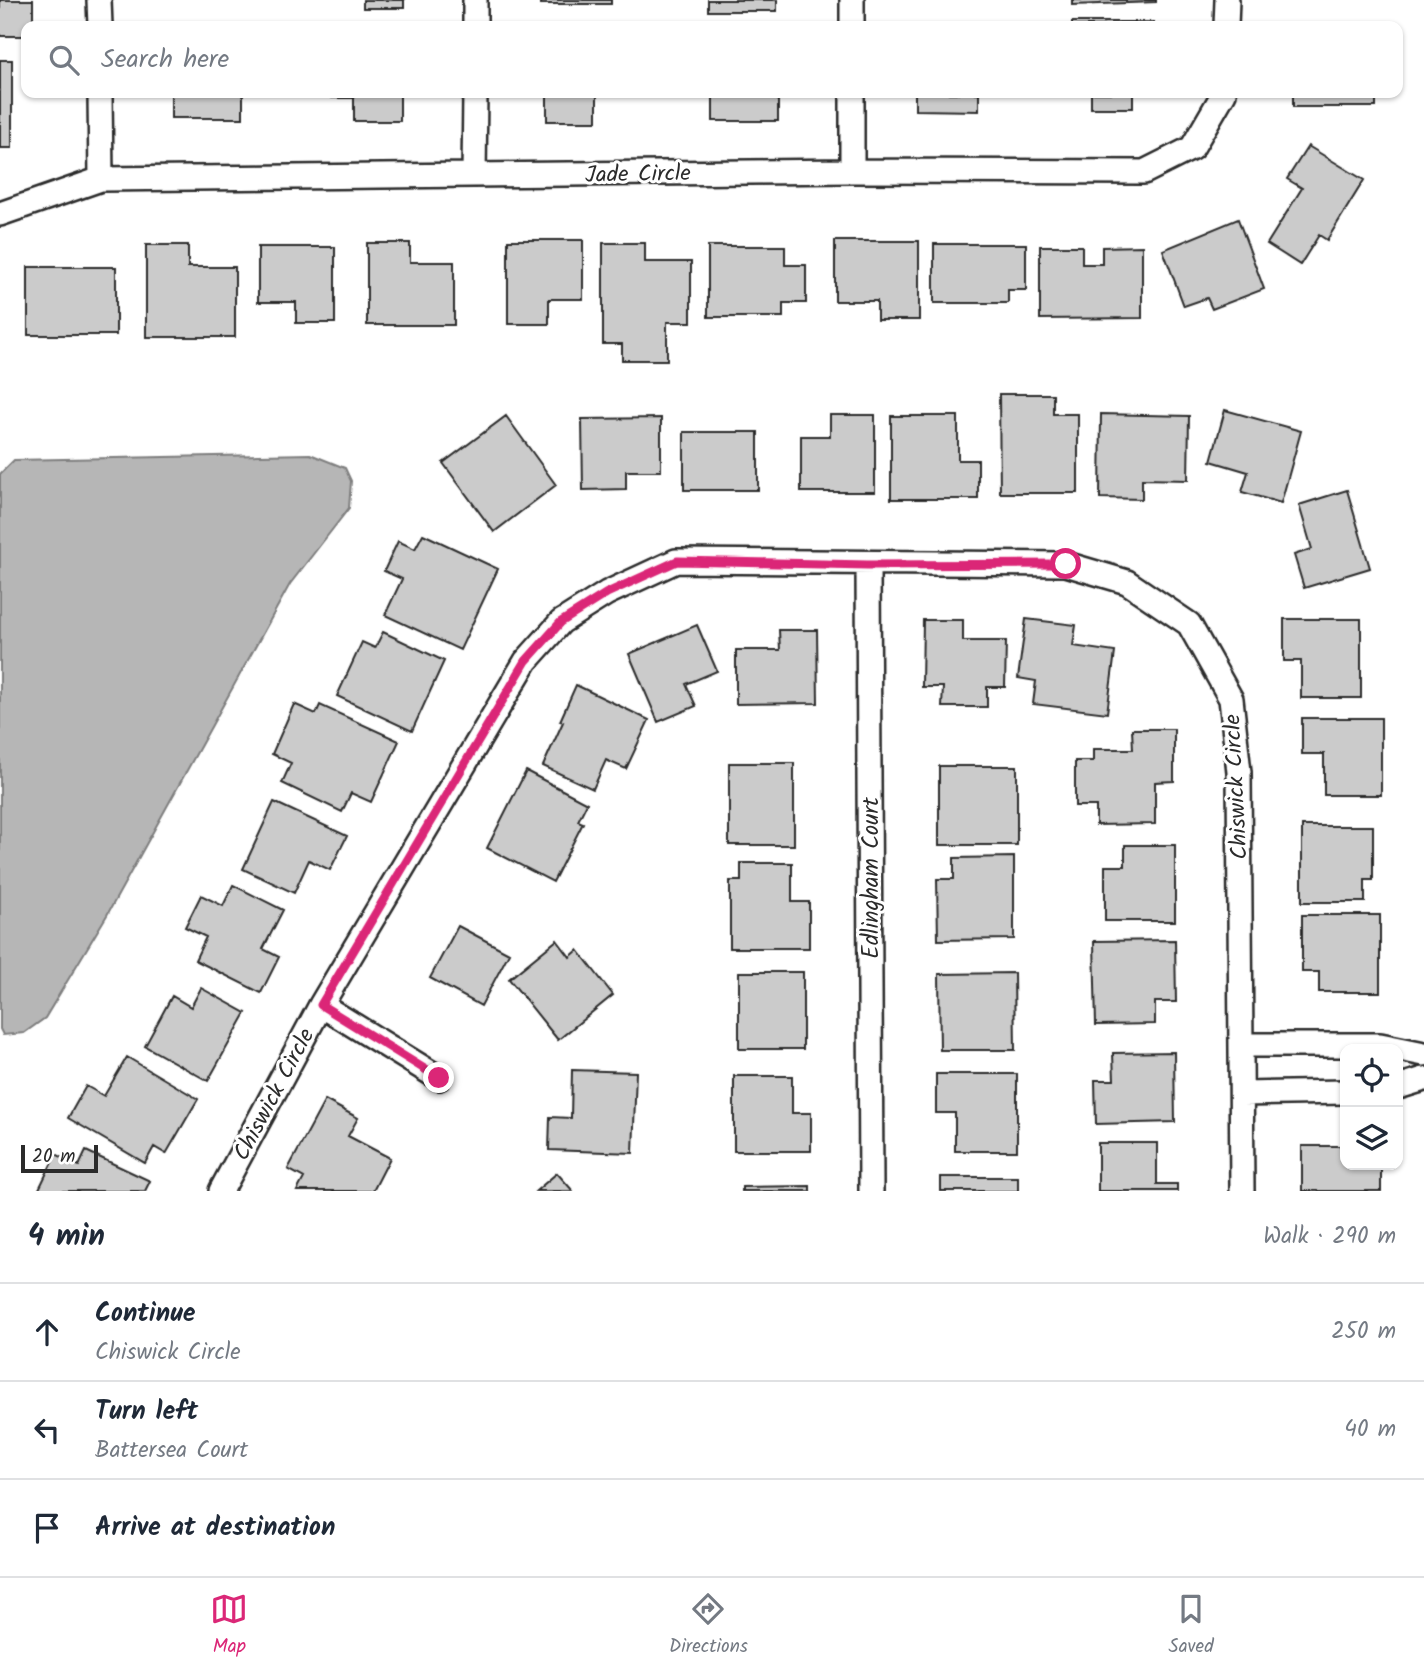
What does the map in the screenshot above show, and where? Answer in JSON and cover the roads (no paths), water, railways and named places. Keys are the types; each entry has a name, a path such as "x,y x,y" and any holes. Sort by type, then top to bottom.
{"street":[{"path":"99,0 100,21"},
{"path":"475,0 475,21"},
{"path":"852,0 852,21"},
{"path":"1226,21 1227,0"},
{"path":"100,98 101,178"},
{"path":"474,175 475,98"},
{"path":"852,98 852,171"},
{"name":"Jade Circle","path":"0,214 101,178 852,171 1144,172 1192,148 1221,98"},
{"name":"Chiswick Circle","path":"221,1191 321,1005 526,661 561,622 607,593 677,561 868,565 1066,564 1127,582 1189,624 1231,699 1239,772 1242,1191"},
{"name":"Edlingham Court","path":"868,565 871,1191"},
{"path":"321,1005 439,1078"},
{"path":"1242,1045 1380,1045 1424,1054"},
{"path":"1403,1085 1424,1079"},
{"path":"1242,1094 1340,1092"}]}
